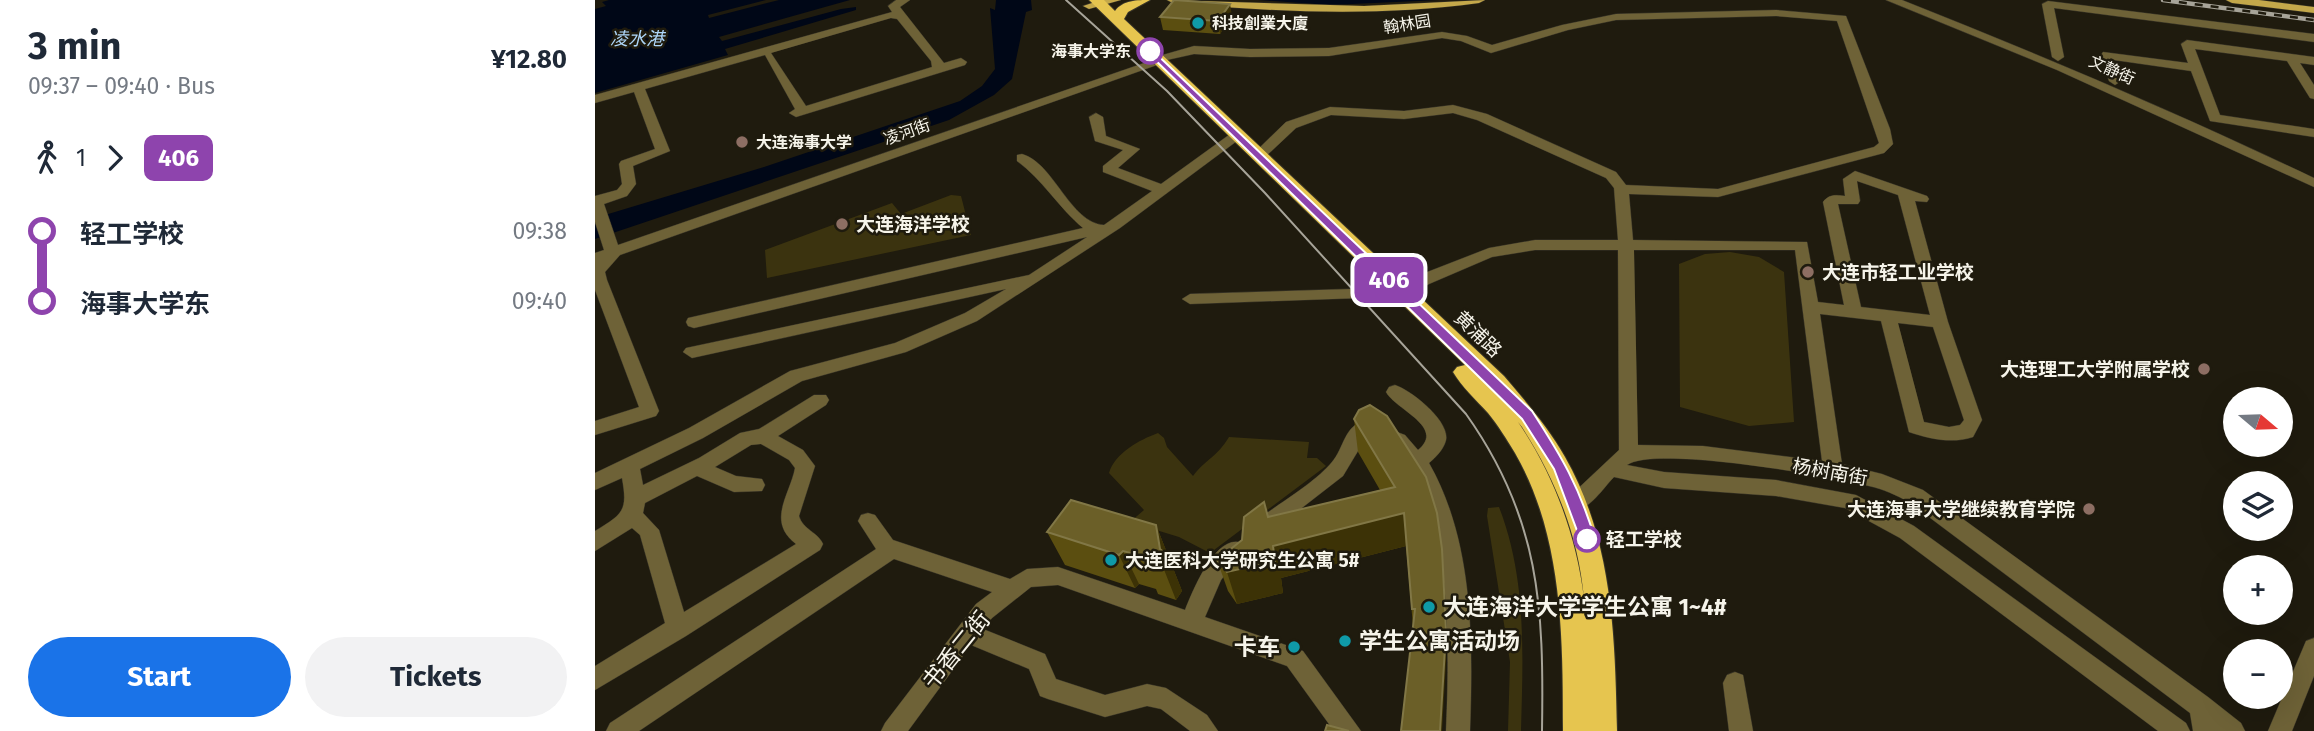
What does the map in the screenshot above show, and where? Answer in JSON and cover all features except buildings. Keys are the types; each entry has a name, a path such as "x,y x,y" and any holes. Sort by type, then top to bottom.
{"highway":[{"path":"1116,10 1143,0"},
{"name":"黄浦路","path":"1092,2 1116,10 1152,62"},
{"name":"黄浦路","path":"1092,2 1392,292 1527,415 1561,467 1576,503 1590,550 1597,594 1603,731"},
{"name":"黄浦路","path":"1233,139 1259,155 1392,292 1482,389 1515,430 1538,473 1558,525 1569,571 1577,651 1577,731"}],"main road":[{"path":"1173,0 1341,11 1414,9 1479,0"},
{"path":"2232,0 2314,10"}],"street":[{"path":"904,0 894,6 936,60 938,67"},
{"name":"文静街","path":"1892,0 2115,90 2314,183"},
{"path":"2059,57 2048,4 2314,38"},
{"name":"翰林园","path":"1152,62 1194,50 1250,53 1328,52 1442,35 1463,38 1491,49 1566,27 1616,17 1803,13 1842,18 1887,144 1879,150 1718,193 1621,189"},
{"path":"595,99 891,15 900,16"},
{"path":"2314,61 2187,44 2215,118 2314,133"},
{"path":"2115,81 2107,55 2196,68"},
{"path":"769,56 800,112 961,62"},
{"path":"2291,58 2311,83 2314,95"},
{"name":"凌河街","path":"604,252 1152,62"},
{"path":"595,428 650,411 597,281 597,271 604,252 596,204 622,192 629,184 626,164 663,151 638,87"},
{"path":"1259,155 1291,125 1330,111 1403,115 1453,109 1482,117 1611,175 1621,189 1626,243 1624,462 1576,503"},
{"path":"1096,117 1100,138 1133,149 1108,169 1163,190"},
{"path":"595,482 696,433 796,376 901,348 971,317 1115,225 1233,139"},
{"path":"1022,158 1033,166 1067,207 1095,230"},
{"path":"1854,312 1830,202 1834,199 1853,201 1850,179 1856,175 1922,199"},
{"path":"1888,316 1916,427 1949,434 1966,432 1973,420 1940,322 1905,193"},
{"path":"694,322 1115,225"},
{"path":"1190,299 1392,292 1489,254 1535,245 1803,245 1809,307 1833,471"},
{"path":"692,352 1039,276"},
{"path":"1809,307 1940,322"},
{"path":"1395,392 1431,421 1437,432 1438,441 1434,451 1419,460"},
{"path":"595,542 634,508 697,468 747,438 763,436 820,400"},
{"path":"1192,622 1206,585 1217,568 1265,525 1344,464 1351,441 1359,431 1365,427 1383,431 1398,440 1419,460 1440,503 1459,629 1458,731"},
{"path":"595,679 813,544 801,537 793,527 789,514 791,499 804,478 805,466 796,455 763,436"},
{"name":"杨树南街","path":"1624,462 1699,453 1738,456 1884,482 1916,496 2233,731"},
{"path":"1624,462 1664,480 1776,488 1849,501 1907,532 2178,731"},
{"path":"630,467 634,508 649,530 678,629"},
{"path":"697,468 734,484 755,485"},
{"path":"868,521 887,548 1020,584 1058,576 1295,658 1349,731"},
{"path":"618,731 893,549"},
{"name":"书香二街","path":"893,731 984,611 1020,584"},
{"path":"967,633 1037,662 1048,688 1105,706 1147,695 1166,699 1206,731"},
{"path":"2280,731 2314,648"},
{"path":"1735,683 1741,731"},
{"path":"2200,705 2205,731"}],"shaded area":[{"path":"951,195 961,196 971,235 767,278 765,250 892,203 901,214"},
{"path":"1730,252 1759,257 1784,272 1794,422 1749,426 1680,407 1679,264 1705,254"},
{"path":"1158,433 1193,476 1229,437 1309,442 1307,458 1317,458 1326,466 1210,553 1179,537 1130,522 1144,510 1109,473 1122,453"},
{"path":"1499,507 1515,562 1519,589 1522,646 1521,731 1508,731 1510,662 1487,516 1488,508"}],"water":[{"name":"凌水港","path":"766,0 708,15 709,18 779,0 850,0 719,37 722,41 841,9 856,7 856,10 725,49 728,55 595,93 595,9 606,6 602,2"},
{"path":"996,0 1031,0 1032,10 1026,12 1012,79 994,95 949,120 595,239 595,218 764,167 960,101 982,86 995,69 990,8 995,10"},
{"path":"1258,0 1440,0 1330,5"}],"tram line":[{"path":"1066,0 1167,91 1265,193 1466,414 1491,452 1523,527 1533,565 1541,644 1542,731"}],"railway":[{"path":"2163,0 2314,20"}],"bus line":[{"name":"406","path":"1150,51 1496,382 1527,415 1561,467 1583,521 1587,539"}],"place":[{"name":"科技創業大廈","path":"1198,23"},
{"name":"海事大学东","path":"1150,51"},
{"name":"大连海事大学","path":"742,142"},
{"name":"大连海洋学校","path":"842,224"},
{"name":"大连市轻工业学校","path":"1808,272"},
{"name":"大连理工大学附属学校","path":"2204,369"},
{"name":"大连海事大学继续教育学院","path":"2089,509"},
{"name":"轻工学校","path":"1587,539"},
{"name":"大连医科大学研究生公寓 5#","path":"1111,560"},
{"name":"大连海洋大学学生公寓 1~4#","path":"1429,607"},
{"name":"学生公寓活动场","path":"1345,641"},
{"name":"卡车","path":"1294,647"}]}
